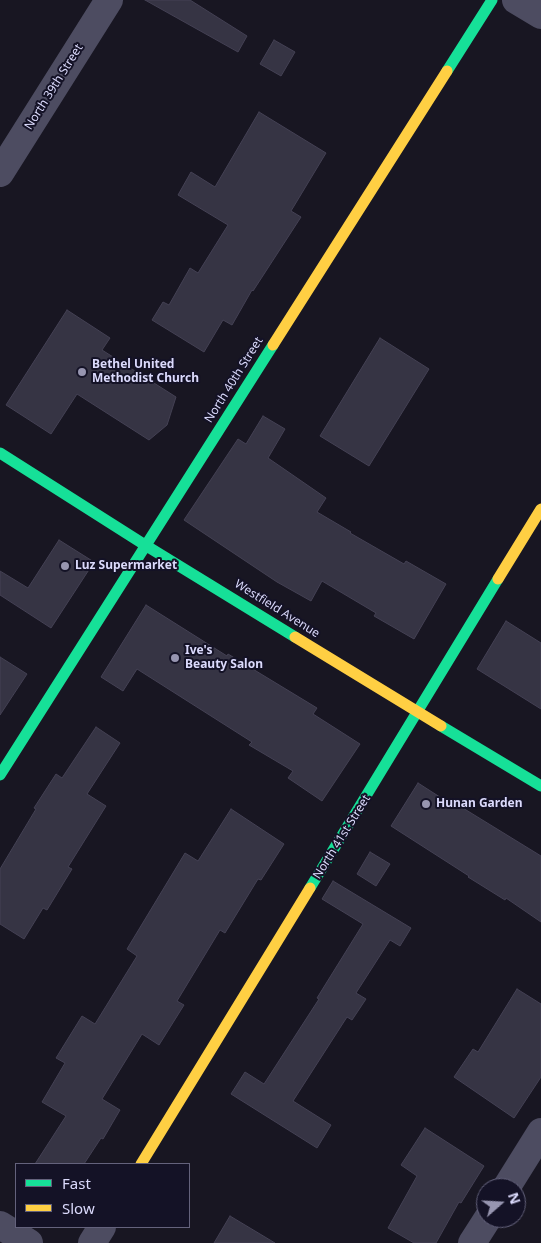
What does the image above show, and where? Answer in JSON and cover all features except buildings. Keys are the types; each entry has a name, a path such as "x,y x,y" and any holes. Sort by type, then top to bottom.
{"street":[{"name":"North 39th Street","path":"0,173 109,0"},
{"name":"North 40th Street","path":"0,775 492,0"},
{"path":"516,0 541,15"},
{"name":"Westfield Avenue","path":"0,453 145,545 541,786"},
{"name":"North 41st Street","path":"142,1163 541,509"},
{"path":"512,1178 541,1132"},
{"path":"0,1225 29,1243"},
{"path":"92,1243 101,1228"},
{"path":"472,1243 482,1228"}],"traffic: fast":[{"path":"447,71 492,0"},
{"path":"0,775 273,345"},
{"path":"0,453 295,637"},
{"path":"310,888 498,579"},
{"path":"441,726 541,786"}],"traffic: slow":[{"path":"273,345 447,71"},
{"path":"498,579 541,509"},
{"path":"295,637 441,726"},
{"path":"142,1163 310,888"}],"place":[{"name":"Bethel United Methodist Church","path":"82,372"},
{"name":"Luz Supermarket","path":"65,566"},
{"name":"Ive's Beauty Salon","path":"175,658"},
{"name":"Hunan Garden","path":"426,804"}]}
